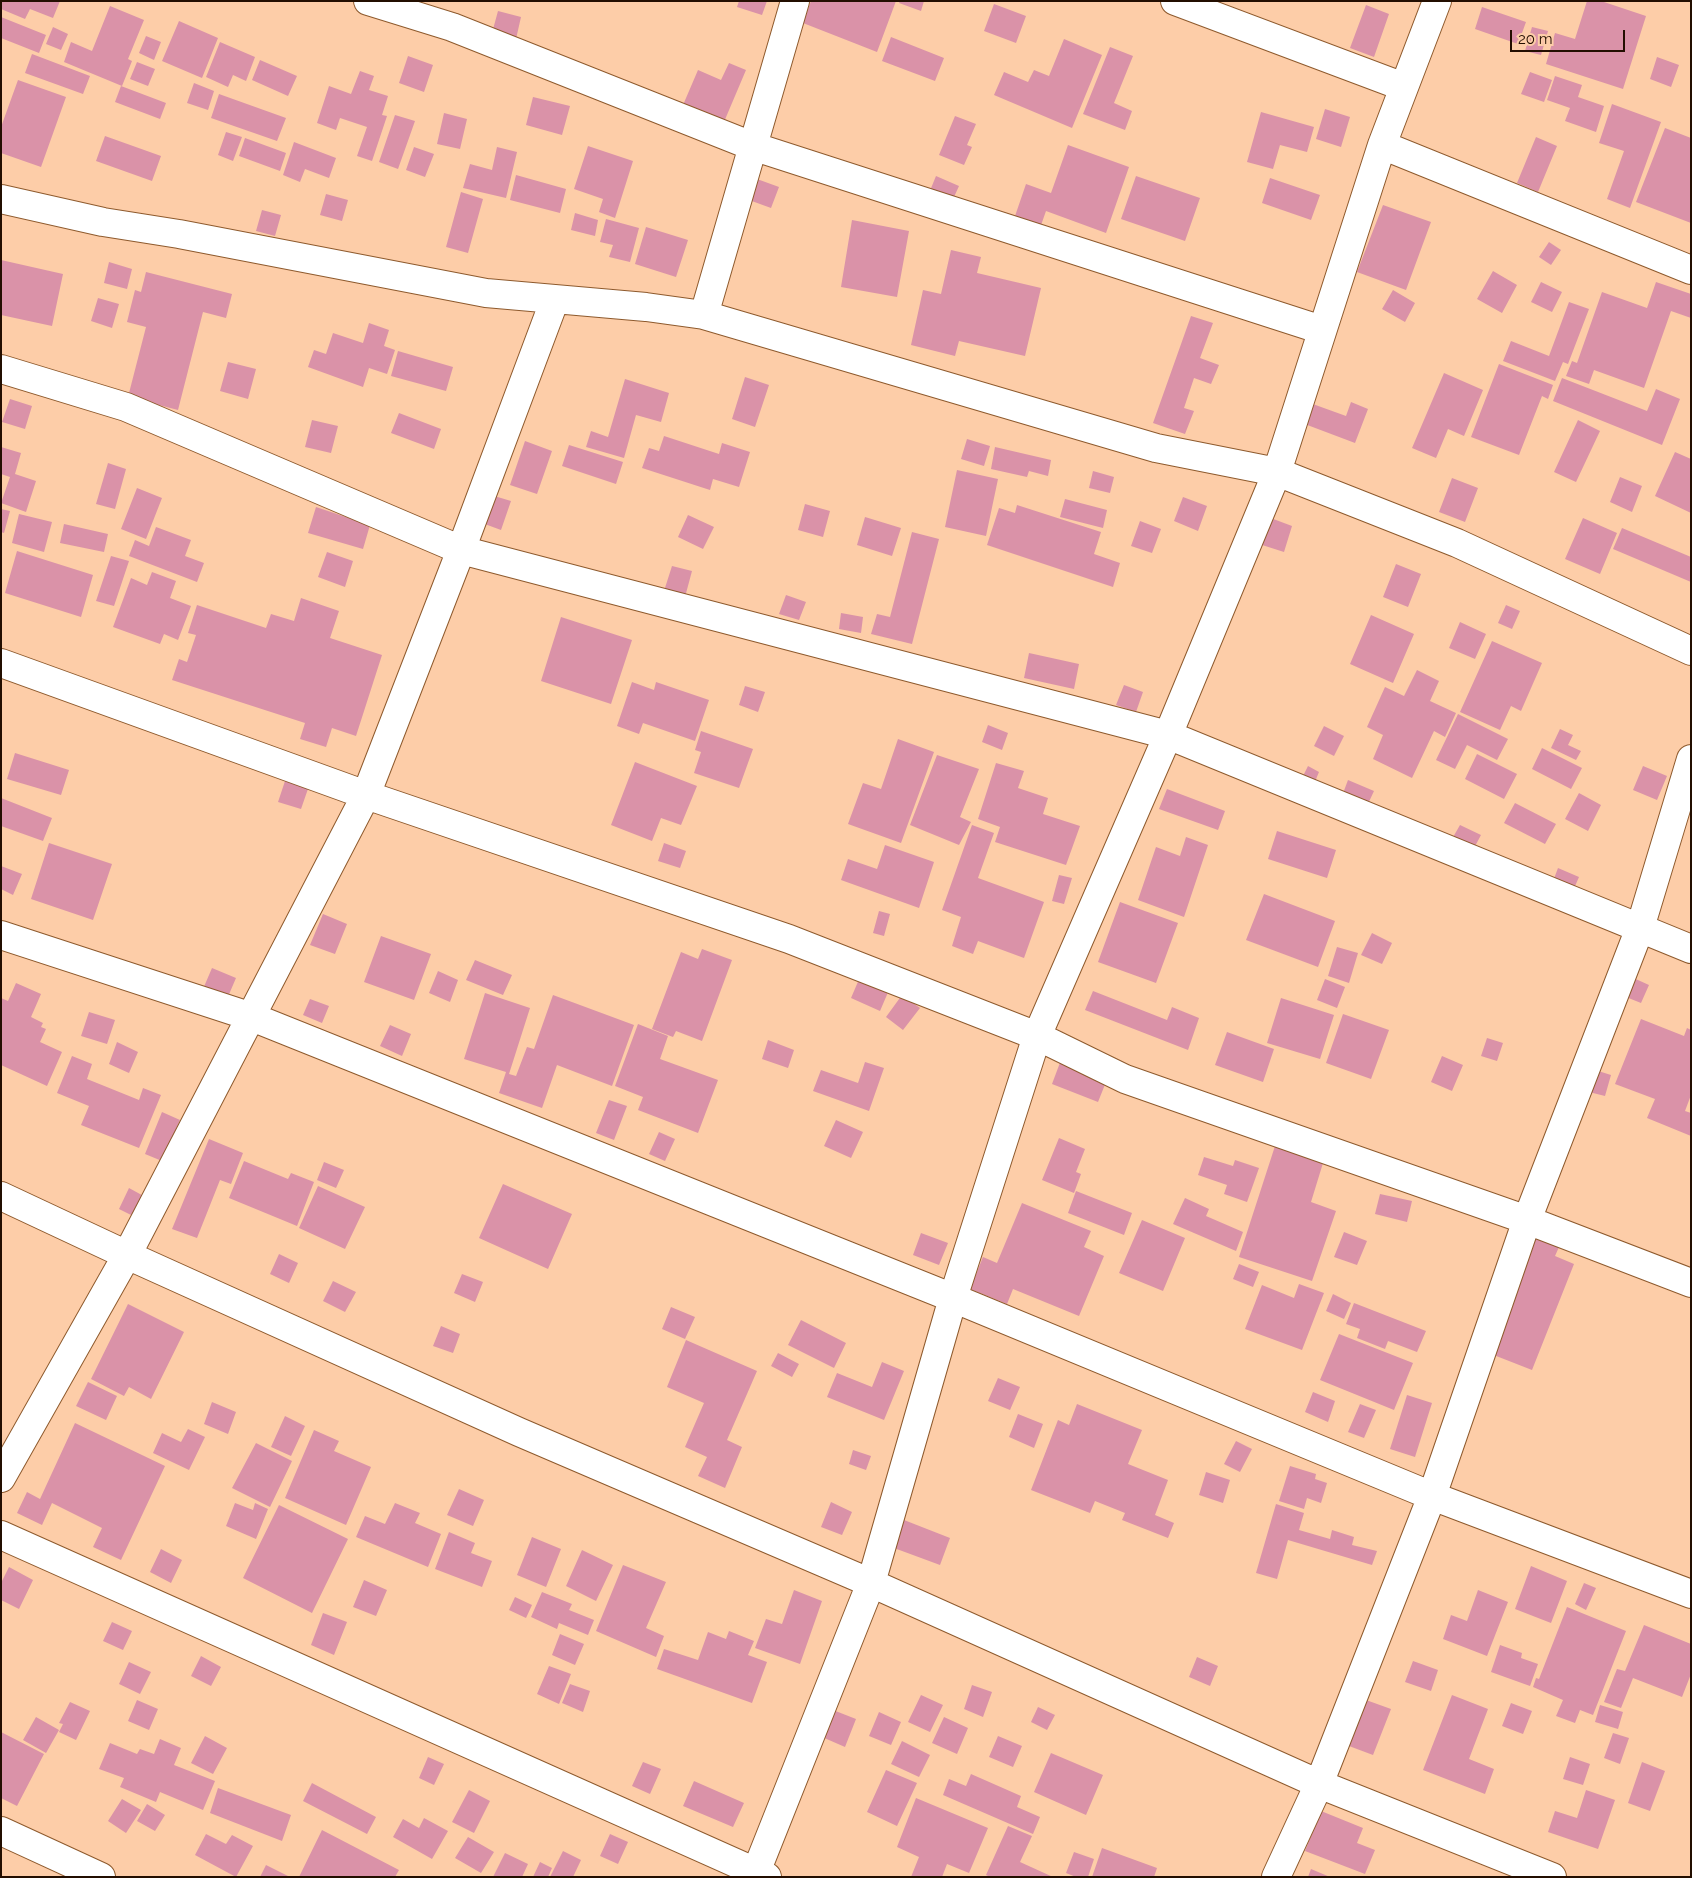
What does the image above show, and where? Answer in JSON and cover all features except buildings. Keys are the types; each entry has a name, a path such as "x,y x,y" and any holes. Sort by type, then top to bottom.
{"street":[{"path":"368,1 452,27 752,146 1322,330"},
{"path":"704,315 795,1"},
{"path":"1175,1 1404,86"},
{"path":"1,1535 759,1875 871,1583 953,1298 1037,1036 1168,735 1277,472 1382,145 1437,1"},
{"path":"1382,145 1691,270"},
{"path":"1,199 103,222 179,234 486,293 646,307 704,315 1156,448 1277,472 1457,543 1691,651"},
{"path":"1,1478 127,1255 366,795 462,550 555,299"},
{"path":"1,369 126,407 462,550 1168,735 1691,949"},
{"path":"1,663 366,795 789,939 1037,1036 1126,1079 1528,1220 1691,1283"},
{"path":"1276,1877 1319,1784 1432,1496 1528,1220 1640,928 1691,759"},
{"path":"1,935 252,1017 953,1298 1432,1496 1691,1594"},
{"path":"1,1196 518,1432 871,1583 1319,1784 1552,1877"},
{"path":"1,1831 101,1877"}]}
